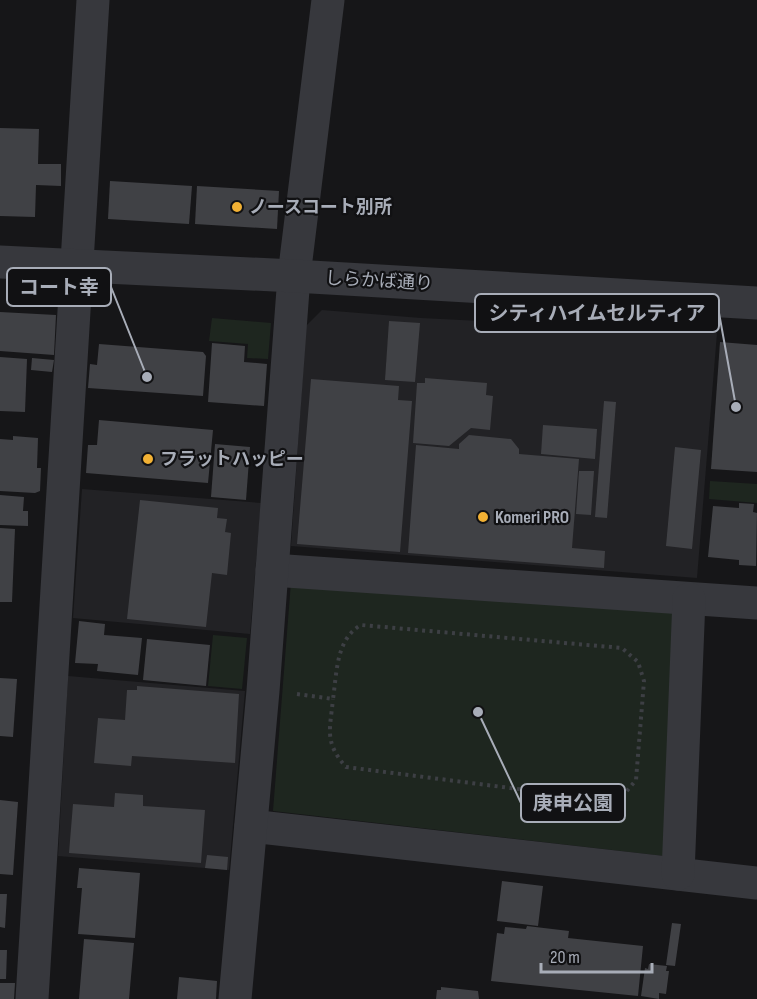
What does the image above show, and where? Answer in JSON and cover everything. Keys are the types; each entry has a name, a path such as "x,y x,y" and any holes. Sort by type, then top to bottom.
{"street":[{"path":"32,999 93,0"},
{"path":"235,999 263,691 294,276 328,0"},
{"name":"しらかば通り","path":"0,262 294,276 757,303"},
{"path":"272,570 757,603"},
{"path":"678,874 689,599"},
{"path":"251,826 757,883"}],"path":[{"path":"361,625 621,648 638,662 644,681 636,780 626,792 604,800 346,767 334,753 329,740 333,699 340,650 350,631 361,625"},
{"path":"263,691 333,699"}],"shaded area":[{"path":"322,310 421,318 717,333 697,578 291,546 306,326"},
{"path":"212,318 271,323 268,359 247,358 248,344 209,341"},
{"path":"710,481 757,484 757,503 709,499"},
{"path":"82,489 261,503 250,634 73,618"},
{"path":"291,582 679,613 664,856 273,811"},
{"path":"213,635 247,638 242,689 208,686"},
{"path":"68,676 245,691 229,870 58,856"}],"building":[{"path":"0,128 39,129 38,164 61,164 61,186 36,185 35,217 0,216"},
{"path":"110,181 192,186 189,224 108,219"},
{"name":"ノースコート別所","path":"197,186 279,191 277,229 195,224"},
{"path":"0,312 56,315 54,355 0,351"},
{"path":"389,321 420,323 415,382 385,380"},
{"path":"720,342 757,345 757,472 711,469"},
{"path":"212,343 245,346 244,362 267,364 264,406 208,402"},
{"path":"99,344 203,352 206,356 203,396 88,388 90,364 97,365"},
{"path":"0,357 27,359 25,412 0,411"},
{"path":"32,358 54,360 52,372 31,370"},
{"path":"425,378 487,383 486,395 493,396 490,430 471,428 449,446 413,443 417,383 425,383"},
{"path":"311,379 399,386 398,400 412,401 400,552 297,544"},
{"path":"604,401 616,402 607,518 595,517"},
{"name":"フラットハッピー","path":"99,420 213,430 208,483 86,473 88,445 97,445"},
{"path":"543,425 597,429 595,459 541,454"},
{"path":"469,435 511,439 519,449 519,454 579,459 572,548 605,551 604,568 408,553 416,445 459,449 459,444"},
{"path":"13,436 38,438 37,468 41,468 40,491 35,493 0,491 0,439 13,440"},
{"path":"215,444 250,447 246,500 211,497"},
{"path":"675,447 701,450 692,549 666,546"},
{"path":"579,471 594,471 591,515 576,514"},
{"path":"0,495 24,497 23,511 28,511 28,526 0,525"},
{"path":"140,500 218,508 217,518 227,519 225,532 231,533 227,575 212,573 206,627 127,619"},
{"path":"739,503 754,504 753,512 757,513 756,566 739,565 739,560 708,557 713,506 739,508"},
{"path":"0,528 15,529 12,602 0,602"},
{"path":"79,621 105,624 104,635 142,638 138,675 97,671 98,664 75,663"},
{"path":"147,639 210,645 206,686 143,680"},
{"path":"0,678 17,679 13,737 0,736"},
{"path":"137,686 239,694 235,763 132,756 131,766 94,763 98,718 125,720 127,690 137,690"},
{"path":"115,793 143,795 143,806 205,810 201,863 69,853 73,804 114,807"},
{"path":"0,800 18,802 13,875 0,874"},
{"path":"207,855 228,857 227,870 205,868"},
{"path":"79,868 140,873 135,938 78,934 82,888 77,888"},
{"path":"502,881 543,886 538,926 497,921"},
{"path":"0,894 7,894 5,928 0,927"},
{"path":"672,923 681,924 675,966 666,965"},
{"path":"527,926 569,931 568,938 643,946 638,996 491,981 497,933 504,934 505,927 526,929"},
{"path":"84,939 134,943 129,999 79,999"},
{"path":"0,950 7,950 6,979 0,979"},
{"path":"649,964 667,966 666,971 669,971 666,994 659,993 659,999 641,996 645,968 648,969"},
{"path":"179,977 217,981 216,999 177,999"},
{"path":"0,983 15,983 14,999 0,999"},
{"path":"441,987 478,991 479,999 436,999 437,990 441,990"}],"place":[{"name":"ノースコート別所","path":"237,207"},
{"name":"コート幸","path":"147,377"},
{"name":"シティハイムセルティア","path":"736,407"},
{"name":"フラットハッピー","path":"148,459"},
{"name":"Komeri PRO","path":"483,517"},
{"name":"庚申公園","path":"478,712"}]}
